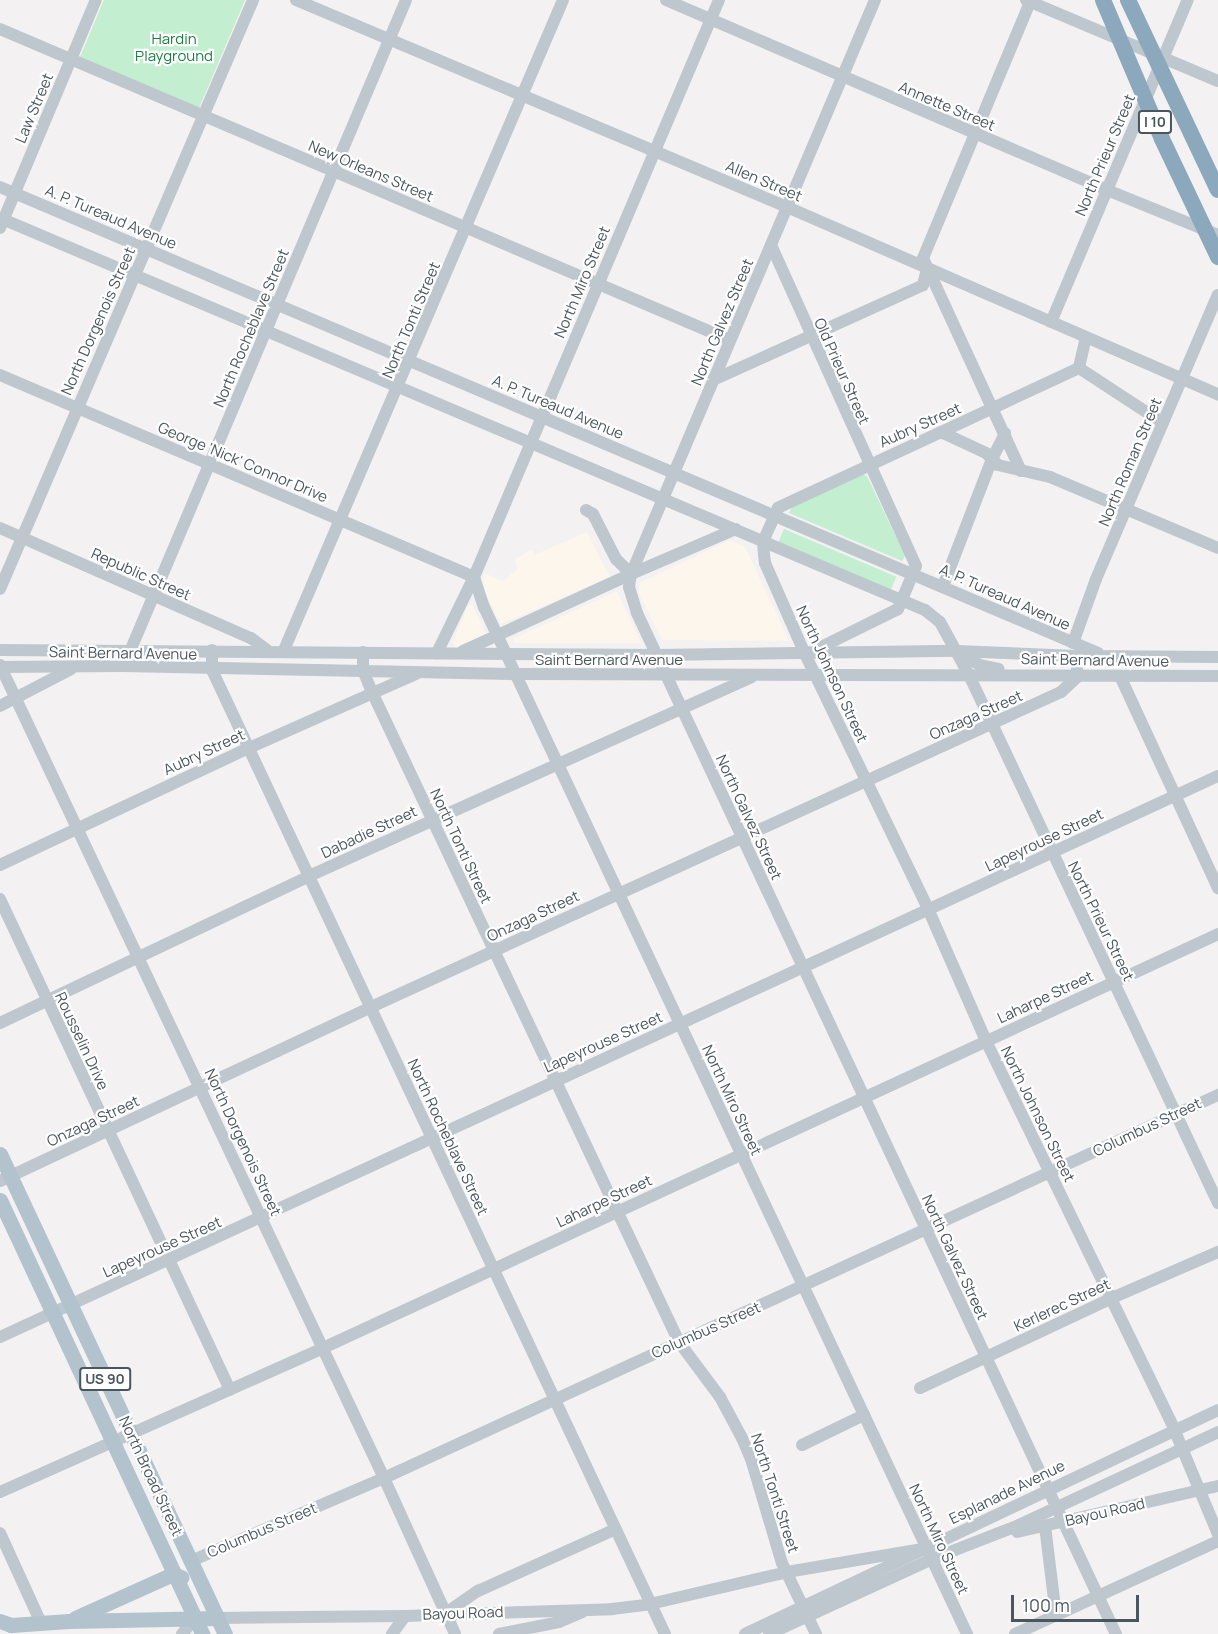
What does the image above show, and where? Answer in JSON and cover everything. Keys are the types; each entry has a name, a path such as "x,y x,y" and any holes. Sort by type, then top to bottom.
{"highway":[{"name":"I 10","path":"1103,0 1162,139 1216,245"},
{"name":"I 10","path":"1128,0 1218,190"},
{"path":"1203,157 1218,182"},
{"path":"1216,245 1218,263"}],"main road":[{"name":"North Broad Street","path":"0,1154 5,1179 71,1305 225,1634"},
{"name":"North Broad Street","path":"0,1200 202,1634"},
{"path":"69,1621 173,1574 183,1578 214,1611"},
{"name":"Bayou Road","path":"0,1621 11,1625 69,1621 194,1619 214,1611"}],"street":[{"name":"Law Street","path":"1,222 96,0"},
{"name":"North Dorgenois Street","path":"0,589 76,407 253,0"},
{"name":"Allen Street","path":"296,0 787,207 1218,394"},
{"name":"North Rocheblave Street","path":"123,666 406,0"},
{"name":"North Tonti Street","path":"284,650 399,387 563,0"},
{"name":"Annette Street","path":"666,0 842,78 1107,190 1216,245"},
{"name":"North Miro Street","path":"437,653 474,576 719,0"},
{"name":"North Galvez Street","path":"875,0 631,574 629,587 632,602 656,656 1116,1634"},
{"name":"North Prieur Street","path":"1051,322 1188,0"},
{"path":"1021,471 922,258 1029,1 1218,81"},
{"name":"New Orleans Street","path":"0,29 730,340"},
{"name":"A. P. Tureaud Avenue","path":"0,187 1104,656"},
{"path":"1,222 135,275 903,600 925,610 940,622 957,651 980,665 1032,674"},
{"name":"Old Prieur Street","path":"771,245 810,336 909,548 916,566 913,573"},
{"path":"713,380 923,285 927,269"},
{"name":"North Roman Street","path":"1073,643 1096,579 1218,295"},
{"path":"1086,337 1079,368 1163,423"},
{"name":"Aubry Street","path":"763,541 778,508 1079,368"},
{"name":"George 'Nick' Connor Drive","path":"0,375 474,576"},
{"path":"941,432 987,453 998,465 1050,477 1218,548"},
{"path":"943,586 992,459 1005,434"},
{"path":"586,510 593,514 616,560 631,574"},
{"name":"Republic Street","path":"0,528 250,638 268,651"},
{"path":"459,653 631,574 736,530"},
{"name":"North Johnson Street","path":"763,541 765,563 814,674 929,911 986,1041 1174,1428 1218,1534"},
{"path":"805,654 898,609 913,573"},
{"name":"North Miro Street","path":"474,576 498,636 557,764 864,1415 923,1548 932,1559 967,1634"},
{"name":"Saint Bernard Avenue","path":"0,650 284,650 656,656 957,651 1077,656 1217,655"},
{"name":"North Rocheblave Street","path":"212,650 212,670 665,1634"},
{"name":"North Prieur Street","path":"957,651 1051,854 1114,982 1174,1115 1218,1203"},
{"name":"North Tonti Street","path":"363,652 363,670 372,692 679,1342 720,1397 742,1438 787,1572 816,1634"},
{"path":"1213,676 1217,655"},
{"path":"1077,656 1077,677"},
{"name":"North Dorgenois Street","path":"0,666 262,1218 455,1634"},
{"name":"Saint Bernard Avenue","path":"0,666 754,676 1032,674 1077,677 1213,676"},
{"path":"0,706 74,667"},
{"name":"Aubry Street","path":"0,865 249,748 422,671"},
{"name":"Dabadie Street","path":"0,1023 140,959 309,876 754,676"},
{"path":"1120,676 1218,888"},
{"name":"Onzaga Street","path":"5,1179 201,1089 371,1006 741,836 991,726 1061,692 1077,677"},
{"name":"Lapeyrouse Street","path":"0,1337 1218,776"},
{"name":"Rousselin Drive","path":"0,899 230,1390"},
{"name":"Laharpe Street","path":"0,1492 323,1348 1218,934"},
{"name":"Columbus Street","path":"191,1561 384,1478 1218,1095"},
{"name":"Kerlerec Street","path":"920,1388 1112,1298 1218,1252"},
{"name":"Esplanade Avenue","path":"769,1634 923,1548 1174,1428 1218,1410"},
{"path":"802,1445 864,1415"},
{"name":"Esplanade Avenue","path":"745,1634 992,1537 1218,1432"},
{"name":"Bayou Road","path":"992,1537 1218,1486"},
{"path":"1045,1526 1056,1616"},
{"path":"445,1613 478,1591 616,1529"},
{"path":"0,1533 41,1623"},
{"path":"1016,1634 1218,1541"},
{"name":"Bayou Road","path":"214,1611 405,1616 585,1610 650,1604 787,1572 923,1548"},
{"path":"499,1634 559,1622 585,1610"},
{"path":"392,1634 405,1616"},
{"path":"182,1634 194,1619"}],"shaded area":[{"path":"587,532 610,577 501,624 483,589 484,573 503,581 517,570 515,559 531,550 536,554"},
{"path":"730,540 745,547 789,641 662,640 638,592 641,582"},
{"path":"617,591 641,643 514,643 513,639"},
{"path":"472,604 486,634 456,648 453,642 468,606"}],"green space":[{"name":"Hardin Playground","path":"104,0 245,0 199,108 80,57"},
{"path":"863,474 867,476 905,556 902,561 789,513 792,507"},
{"path":"784,529 896,577 891,590 779,542"}]}
